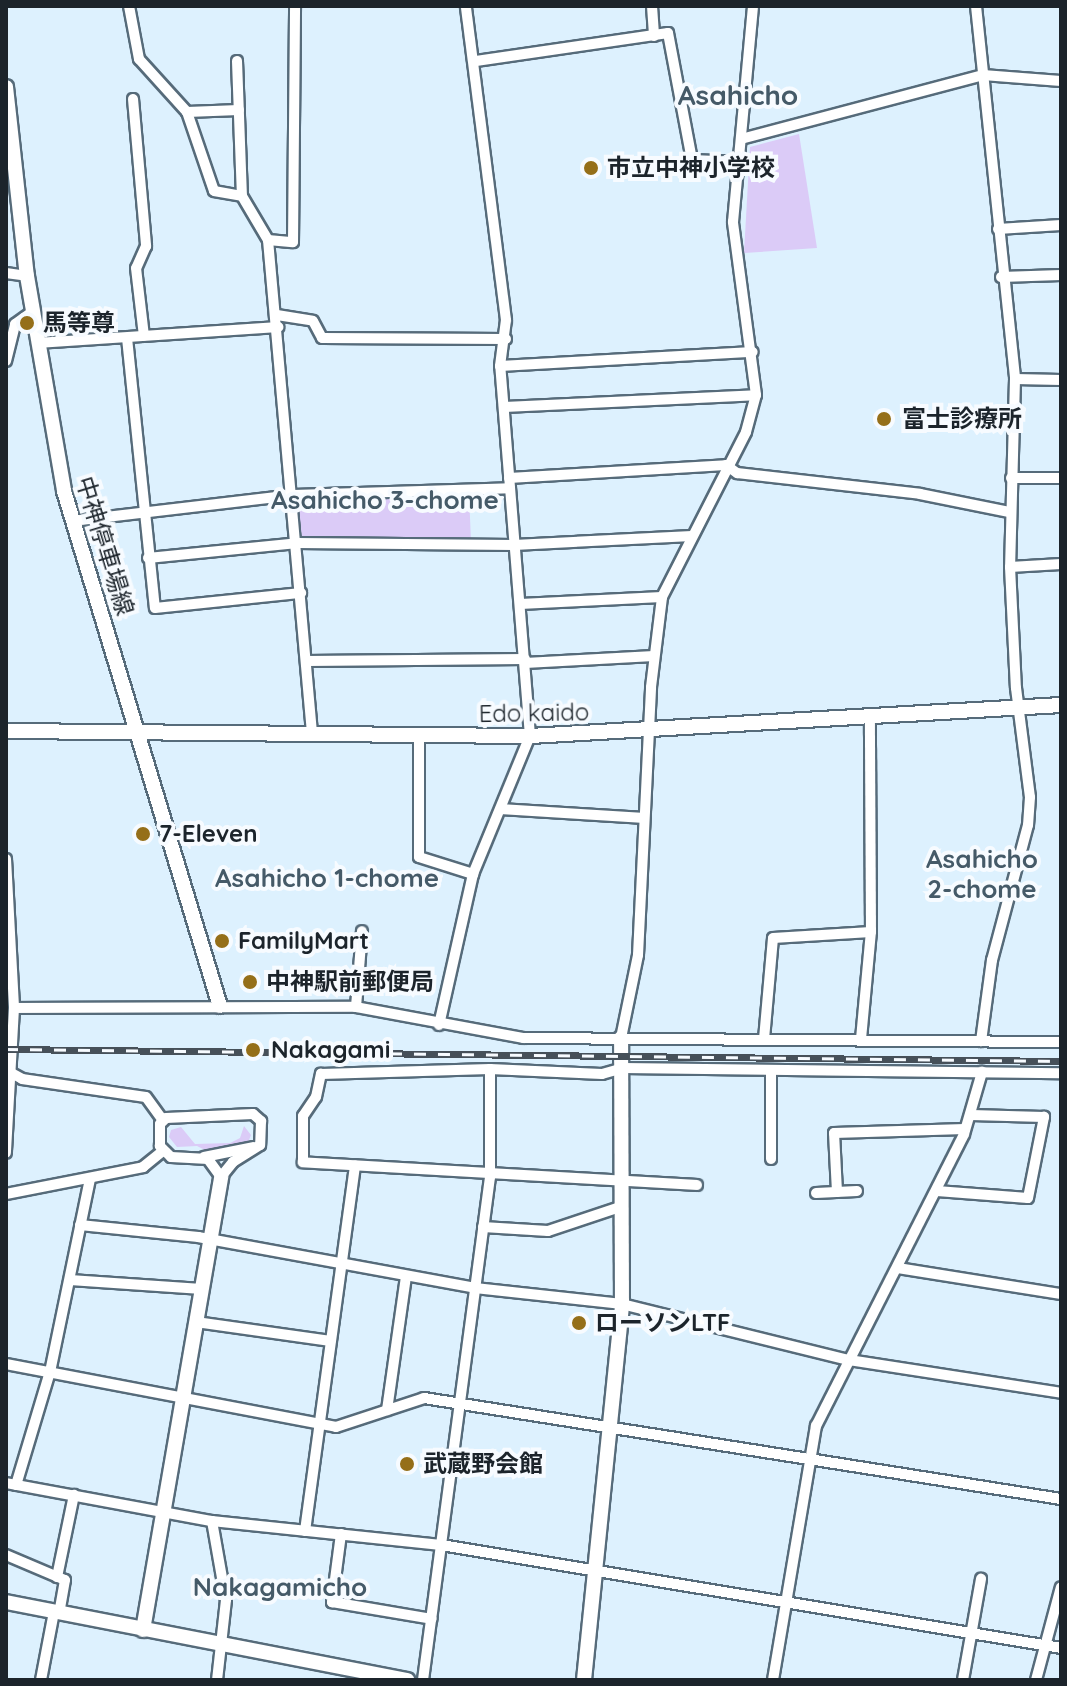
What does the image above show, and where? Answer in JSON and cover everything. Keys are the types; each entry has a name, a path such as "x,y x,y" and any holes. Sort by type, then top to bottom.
{"street":[{"path":"129,6 139,59 187,112 214,191 242,196"},
{"path":"268,240 293,242 295,6"},
{"path":"439,1025 473,874 530,736 500,366 506,339 476,61 466,6"},
{"path":"652,6 654,36"},
{"path":"584,1680 622,1304 621,1038 638,955 654,656 662,597 726,465 746,432 756,395 753,352 733,252 753,6"},
{"path":"976,6 1001,277 1015,379 1009,512 1010,567 1028,825 992,960 981,1041"},
{"path":"476,61 668,33 692,160 739,162"},
{"path":"237,61 242,196 268,240 270,311 313,321 322,338 506,339"},
{"path":"741,139 983,75 1061,81"},
{"name":"中神停車場線","path":"6,87 32,312 72,521 139,728 220,1006"},
{"path":"133,99 146,246 136,268 144,336"},
{"path":"187,112 239,110"},
{"path":"998,229 1061,225"},
{"path":"6,273 27,276"},
{"path":"1001,277 1061,275"},
{"path":"6,361 15,324 32,312"},
{"path":"277,315 312,734"},
{"path":"37,343 278,327"},
{"path":"127,338 155,608 301,593"},
{"path":"500,366 753,352"},
{"path":"1015,379 1061,380"},
{"path":"504,407 756,395"},
{"path":"72,521 293,495 509,483 726,465 737,473 920,494 1009,512"},
{"path":"1011,478 1061,478"},
{"path":"148,558 297,543 514,545 692,536"},
{"path":"1010,567 1061,564"},
{"path":"520,604 662,597"},
{"path":"307,661 525,661 654,656"},
{"name":"Edo kaido","path":"6,731 139,728 312,734 530,736 650,732 1061,705"},
{"path":"861,1039 871,932 870,717"},
{"path":"419,735 419,857 473,874"},
{"path":"501,809 644,818"},
{"path":"6,859 14,1008 10,1028 6,1153"},
{"path":"356,1007 362,931"},
{"path":"764,1039 773,938 871,932"},
{"path":"14,1008 356,1007 439,1025 523,1038 1061,1042"},
{"path":"697,1185 490,1177 303,1162 303,1116 316,1097 321,1074 490,1069 602,1074 623,1068 1061,1073"},
{"path":"423,1680 490,1177 490,1069"},
{"path":"771,1070 771,1159"},
{"path":"6,1194 150,1165 163,1151 163,1120 146,1097 10,1072"},
{"path":"773,1680 790,1602 816,1426 937,1191 971,1115 982,1072"},
{"path":"143,1630 221,1177 233,1162 258,1149 260,1141 256,1115 163,1120"},
{"path":"937,1191 1028,1198 1044,1117 971,1115"},
{"path":"837,1192 834,1133 965,1129"},
{"path":"163,1151 171,1157 204,1157 260,1141"},
{"path":"204,1157 221,1177"},
{"path":"305,1531 355,1165"},
{"path":"90,1178 50,1372 11,1484 212,1521 441,1545 1061,1648"},
{"path":"816,1193 857,1191"},
{"path":"483,1227 548,1231 623,1206"},
{"path":"80,1225 198,1237 210,1243 475,1288 622,1304 849,1360 1061,1393"},
{"path":"898,1268 1061,1294"},
{"path":"387,1410 406,1276"},
{"path":"70,1280 202,1289"},
{"path":"196,1322 331,1341"},
{"path":"6,1364 336,1427 424,1398 1061,1499"},
{"path":"57,1577 74,1495"},
{"path":"212,1521 226,1600 224,1646 217,1680"},
{"path":"341,1534 332,1602 432,1619"},
{"path":"6,1555 65,1580 41,1680"},
{"path":"963,1680 981,1579"},
{"path":"1036,1680 1061,1587"},
{"path":"6,1602 403,1680"}],"shaded area":[{"path":"799,134 817,248 744,253 750,147"},
{"path":"469,493 471,542 301,539 297,497"},
{"path":"244,1126 251,1135 247,1145 211,1153 197,1146 177,1147 169,1137 171,1130 181,1127 195,1144 230,1143 240,1138"}],"railway":[{"path":"6,1049 1061,1061"}],"place":[{"name":"市立中神小学校","path":"591,168"},
{"name":"馬等尊","path":"27,323"},
{"name":"富士診療所","path":"884,419"},
{"name":"7-Eleven","path":"143,834"},
{"name":"FamilyMart","path":"222,941"},
{"name":"中神駅前郵便局","path":"250,982"},
{"name":"Nakagami","path":"253,1050"},
{"name":"ローソンLTF","path":"579,1323"},
{"name":"武蔵野会館","path":"407,1464"}],"district":[{"name":"Asahicho","path":"738,95"},
{"name":"Asahicho 3-chome","path":"385,500"},
{"name":"Asahicho 2-chome","path":"982,874"},
{"name":"Asahicho 1-chome","path":"327,878"},
{"name":"Nakagamicho","path":"280,1587"}]}
